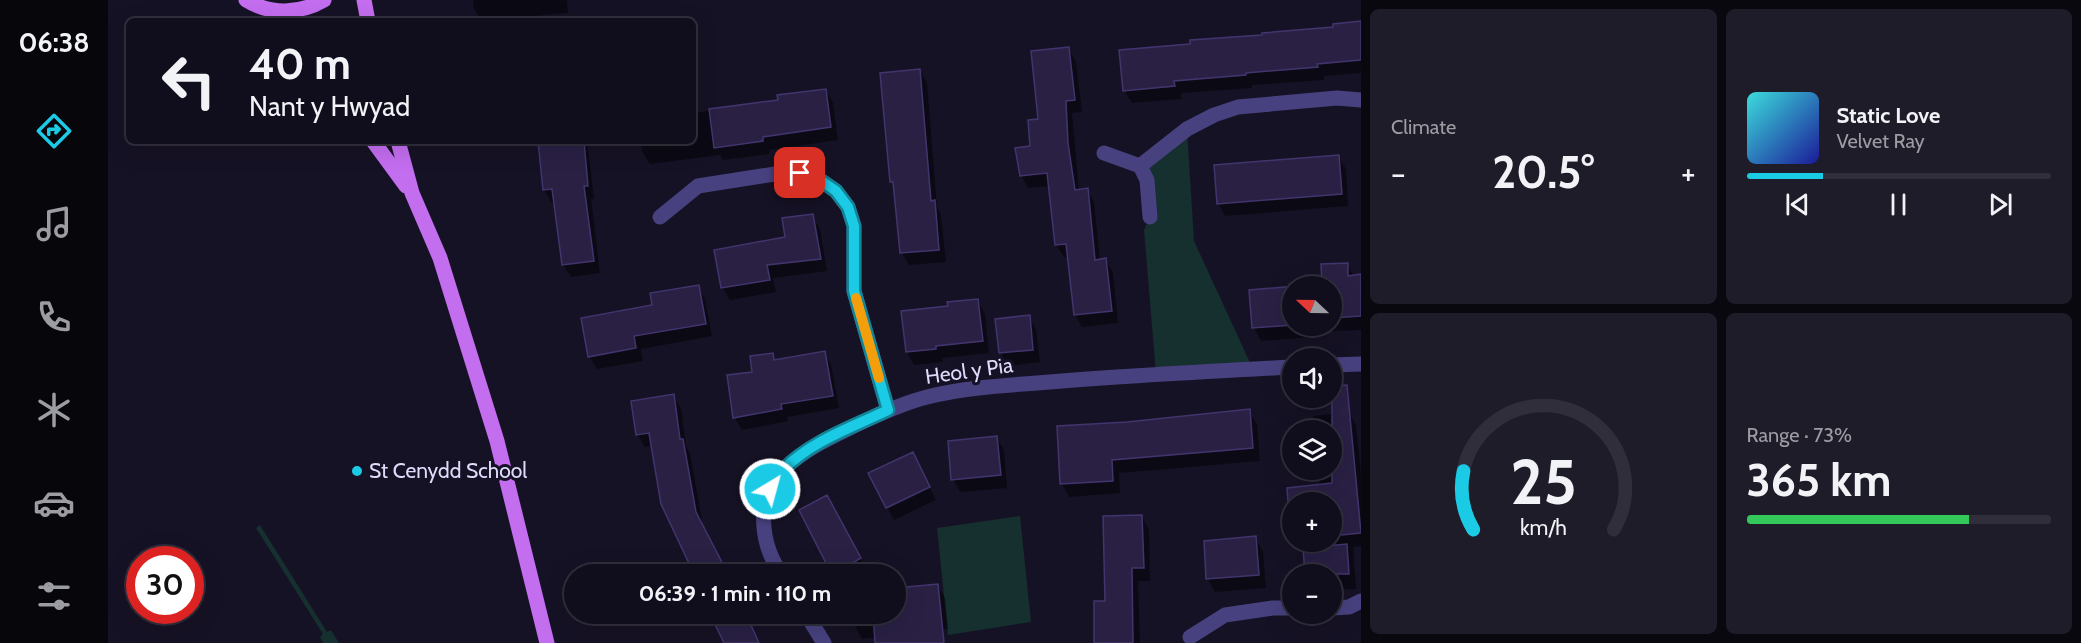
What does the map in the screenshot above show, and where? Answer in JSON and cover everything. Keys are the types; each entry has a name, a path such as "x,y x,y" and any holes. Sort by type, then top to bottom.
{"main road":[{"path":"246,0 276,16 314,6 324,0"},
{"path":"364,0 367,18"},
{"path":"375,144 412,193"},
{"path":"399,144 412,193 440,258 497,441 547,643"}],"street":[{"path":"1140,166 1186,129 1214,115 1238,107 1337,98 1361,100"},
{"path":"1104,153 1140,166 1147,180 1150,217"},
{"path":"660,217 698,186 775,174 800,173 820,180 836,191 848,207 854,226 854,291 888,410"},
{"path":"1342,365 1361,364"},
{"name":"Heol y Pia","path":"774,564 763,526 764,505 770,489 781,472 823,441 888,410 927,397 973,388 1156,374 1282,368"},
{"path":"1342,607 1349,607 1361,601"},
{"path":"1190,637 1225,615 1282,608"},
{"path":"812,624 824,643"}],"green space":[{"path":"1187,129 1194,241 1253,369 1156,374 1144,230 1150,217 1140,166"},
{"path":"1020,516 1031,622 948,635 937,528"},
{"path":"260,525 327,632 331,630 339,643 323,643 320,637 323,634 256,528"}],"building":[{"path":"1361,21 1361,60 1317,64 1318,67 1174,81 1175,86 1123,91 1119,50 1190,44 1190,40 1333,27 1333,24"},
{"path":"1069,47 1075,100 1066,101 1068,143 1075,190 1088,188 1095,260 1106,258 1112,311 1074,315 1066,244 1055,245 1047,173 1020,176 1015,148 1030,146 1028,120 1038,119 1031,51"},
{"path":"920,69 931,201 935,200 939,250 900,253 893,182 890,182 880,73"},
{"path":"826,89 831,127 763,137 763,141 714,148 709,109 778,100 777,95"},
{"path":"538,144 584,144 588,186 584,186 594,261 562,265 552,189 543,190"},
{"path":"1339,155 1342,194 1217,204 1214,165"},
{"path":"813,214 821,259 767,265 770,280 721,288 714,250 785,237 782,218"},
{"path":"1348,263 1348,276 1361,274 1361,316 1342,317 1342,276 1322,276 1321,264"},
{"path":"699,285 706,324 634,336 636,348 588,357 581,318 652,305 650,293"},
{"path":"1282,287 1282,326 1252,328 1249,290"},
{"path":"978,299 983,341 906,352 901,311 948,306 947,302"},
{"path":"1030,315 1033,350 999,353 995,319"},
{"path":"825,351 833,396 781,404 782,409 733,418 727,375 752,372 750,356 773,353 774,360"},
{"path":"1342,385 1347,385 1361,533 1342,535 1342,492 1287,492 1287,488 1342,480 1342,420 1332,420 1332,408 1342,408"},
{"path":"674,394 680,439 683,439 696,512 723,564 689,564 661,504 649,433 636,435 631,401"},
{"path":"1250,409 1253,448 1112,460 1113,481 1060,484 1057,426 1127,422"},
{"path":"997,436 1001,475 951,480 948,441"},
{"path":"913,452 930,487 886,508 868,473"},
{"path":"827,495 861,558 851,564 826,564 799,510"},
{"path":"1142,515 1144,568 1132,568 1133,643 1094,643 1094,601 1105,601 1103,516"},
{"path":"1256,536 1259,575 1206,579 1204,541"},
{"path":"1342,544 1347,544 1349,574 1342,574 1342,564 1304,564 1303,552 1342,552"},
{"path":"938,584 944,643 875,643 874,624 906,624 906,587"},
{"path":"715,624 750,624 759,643 724,643"}],"slow traffic":[{"path":"856,298 879,378"}],"place":[{"name":"St Cenydd School","path":"357,471"}],"route":[{"path":"770,489 781,472 792,462 823,441 888,410 854,291 854,226 848,207 836,191 820,180 800,173"}]}
